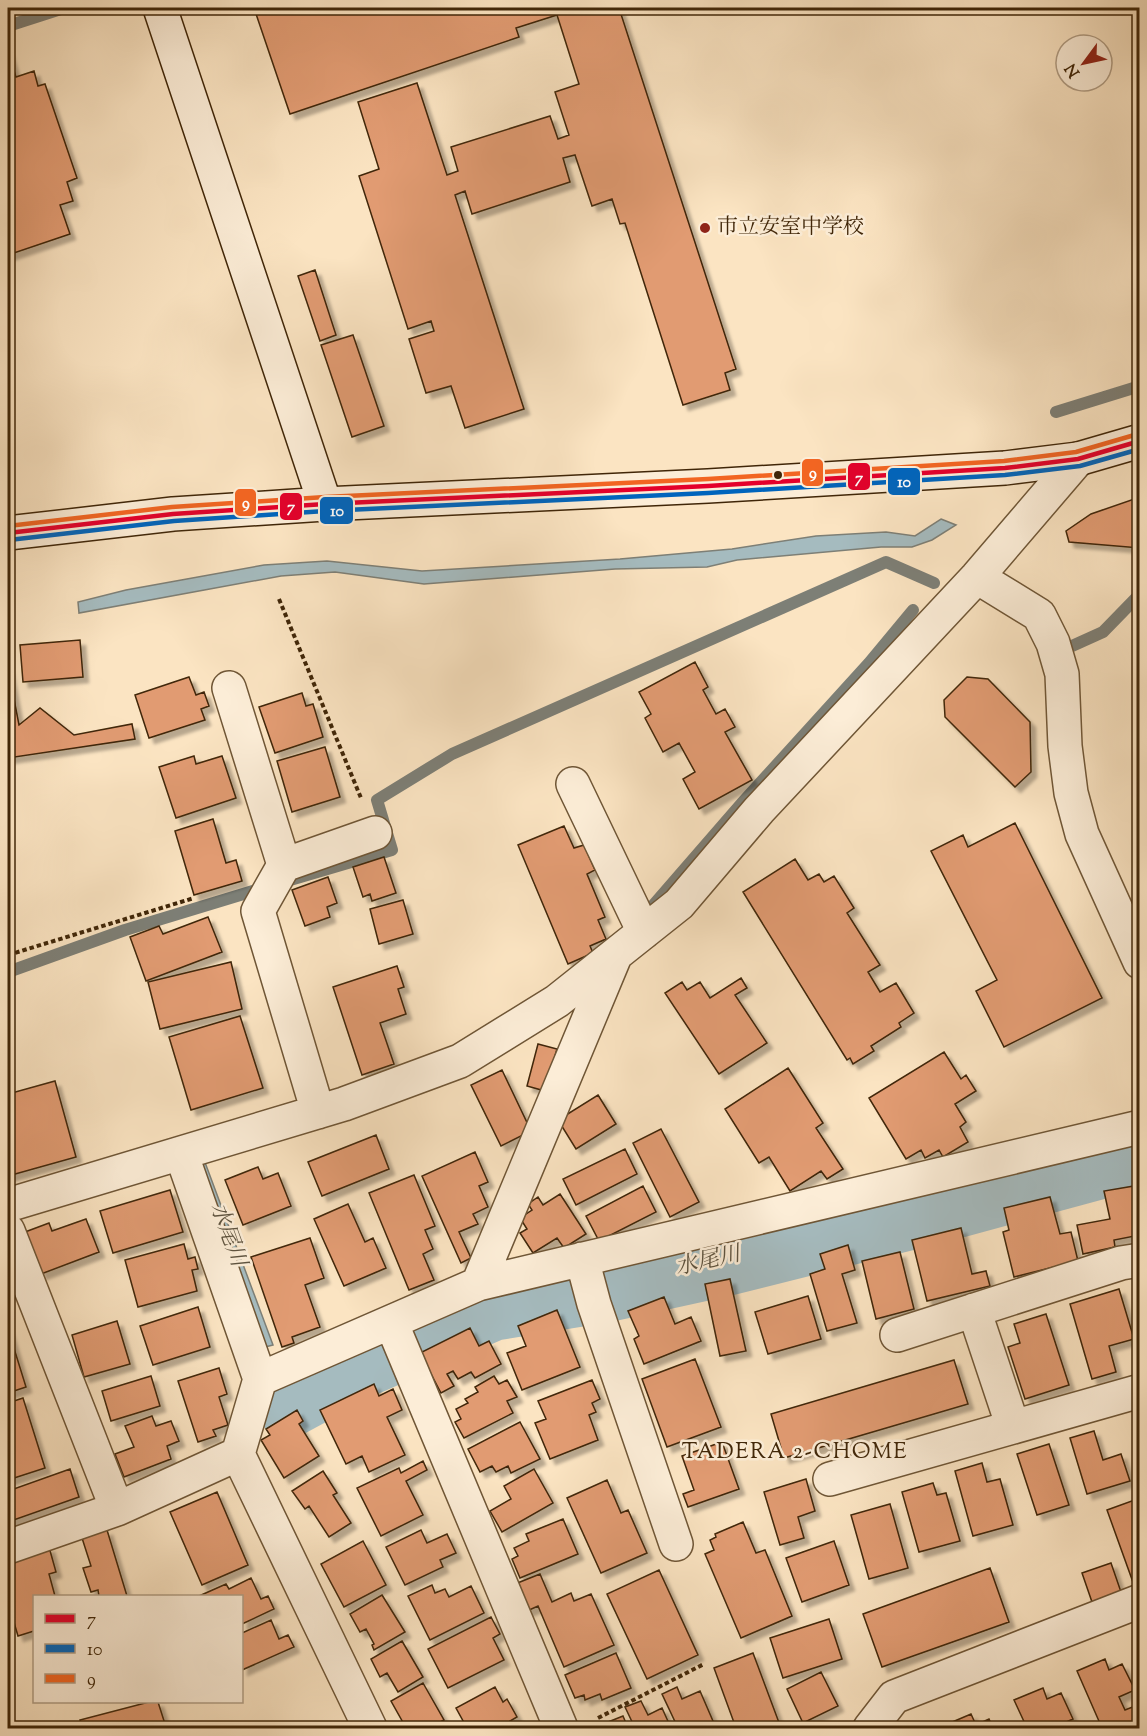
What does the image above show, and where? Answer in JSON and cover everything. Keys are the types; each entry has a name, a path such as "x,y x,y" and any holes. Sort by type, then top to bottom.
{"street":[{"path":"160,8 325,504"},
{"path":"8,533 173,514 325,504 696,487 1005,468 1078,459 1140,441"},
{"path":"477,1284 615,955 639,923 679,904 759,810 977,577 1078,459"},
{"path":"977,577 1039,615 1053,643 1062,674 1065,746 1071,793 1082,834 1140,962"},
{"path":"229,688 284,865"},
{"path":"573,784 639,923"},
{"path":"318,1112 258,910 284,865 375,833"},
{"path":"8,1205 318,1112 460,1061 557,1001 615,955"},
{"path":"260,1379 477,1284 1140,1126"},
{"path":"181,1153 260,1379 238,1454 370,1728"},
{"path":"8,1231 117,1509"},
{"path":"582,1259 594,1304 676,1544"},
{"path":"897,1335 1121,1263 1140,1260"},
{"path":"974,1310 1013,1427"},
{"path":"391,1322 561,1728"},
{"path":"830,1479 1140,1390"},
{"path":"8,1547 117,1509 238,1454"},
{"path":"870,1728 894,1697 1140,1601"}],"path":[{"path":"279,599 375,833"},
{"path":"8,955 194,898"},
{"path":"597,1718 704,1664"}],"water":[{"path":"941,519 956,525 932,540 912,547 881,547 737,560 707,567 615,569 424,584 335,572 281,576 79,613 78,602 126,590 264,565 327,561 422,571 620,559 732,549 816,536 886,532 915,536"},
{"path":"203,1157 273,1345 265,1347 193,1160"}],"building":[{"path":"254,8 619,8 736,369 725,373 730,390 683,405 625,223 620,224 612,199 592,206 575,155 563,158 570,182 472,214 465,191 455,195 524,409 465,428 451,386 426,393 409,339 434,331 431,321 408,329 359,176 379,169 358,102 417,83 447,175 458,171 451,147 550,116 558,139 569,135 555,92 579,84 557,15 516,28 519,37 290,114"},
{"path":"8,51 16,77 34,71 38,86 45,84 77,178 67,182 73,201 60,205 70,234 8,255"},
{"path":"315,270 336,335 320,341 298,276"},
{"path":"353,335 384,426 352,437 321,345"},
{"path":"1140,497 1140,548 1069,542 1066,531 1091,514"},
{"path":"80,640 83,677 23,682 20,645"},
{"path":"695,662 708,687 703,690 716,714 725,709 735,727 725,732 752,780 699,809 683,779 695,772 679,743 663,752 645,718 651,714 639,692"},
{"path":"8,668 19,725 40,708 74,735 132,724 135,739 8,758"},
{"path":"189,677 196,695 204,692 209,706 201,709 205,720 149,738 135,695"},
{"path":"967,677 988,679 1030,722 1031,772 1015,787 945,717 944,700"},
{"path":"302,693 306,706 313,704 323,737 275,753 259,707"},
{"path":"325,747 340,797 292,812 277,761"},
{"path":"194,756 196,764 222,756 236,798 176,818 159,767"},
{"path":"213,819 226,863 236,860 242,881 194,895 175,831"},
{"path":"1015,823 1102,998 1004,1047 976,991 997,980 931,851 963,835 968,847"},
{"path":"564,826 574,848 584,845 595,870 587,874 605,917 598,920 606,939 590,946 593,953 568,964 518,845"},
{"path":"384,857 396,893 372,901 370,894 363,897 353,867"},
{"path":"795,859 808,880 819,874 824,882 834,876 854,908 847,913 880,965 868,972 880,992 896,983 914,1013 899,1023 901,1027 871,1046 874,1051 853,1064 850,1058 847,1060 743,892"},
{"path":"328,877 337,903 327,907 330,917 305,926 292,890"},
{"path":"403,900 413,934 379,944 370,909"},
{"path":"208,917 222,952 146,981 130,937 159,926 163,934"},
{"path":"231,962 242,1009 160,1029 148,982"},
{"path":"397,966 404,987 398,989 406,1014 380,1023 394,1064 362,1075 333,987"},
{"path":"741,978 747,988 735,995 767,1043 719,1074 665,993 682,982 687,990 700,982 710,998"},
{"path":"240,1016 263,1088 191,1110 169,1037"},
{"path":"538,1044 557,1049 545,1091 527,1086"},
{"path":"944,1052 961,1079 966,1075 976,1091 955,1104 966,1122 960,1127 968,1142 943,1157 939,1150 925,1158 921,1150 906,1159 869,1098"},
{"path":"788,1068 823,1123 816,1128 843,1169 827,1179 821,1171 790,1191 769,1157 759,1163 725,1109"},
{"path":"502,1070 531,1131 501,1146 471,1085"},
{"path":"55,1081 76,1157 8,1176 8,1094"},
{"path":"598,1095 616,1124 576,1149 558,1120"},
{"path":"661,1129 699,1202 670,1217 633,1143"},
{"path":"376,1135 389,1169 322,1196 308,1162"},
{"path":"625,1149 637,1174 576,1205 563,1179"},
{"path":"475,1152 488,1182 479,1186 488,1207 473,1214 478,1224 459,1232 471,1258 461,1263 422,1176"},
{"path":"258,1167 263,1179 278,1173 291,1206 243,1225 225,1180"},
{"path":"414,1175 435,1226 425,1230 433,1249 423,1254 434,1280 409,1290 369,1193"},
{"path":"1140,1185 1140,1235 1114,1240 1115,1247 1083,1254 1077,1225 1110,1219 1104,1191"},
{"path":"643,1186 656,1212 599,1241 586,1216"},
{"path":"170,1190 183,1232 113,1253 100,1211"},
{"path":"560,1194 586,1234 564,1248 557,1238 533,1253 520,1233 527,1229 520,1218 532,1210 528,1204 538,1197 543,1205"},
{"path":"1050,1197 1060,1234 1071,1232 1078,1261 1014,1277 1003,1232 1009,1230 1004,1208"},
{"path":"348,1204 365,1242 373,1238 386,1268 344,1286 314,1219"},
{"path":"86,1219 99,1252 41,1274 25,1232 49,1223 52,1231"},
{"path":"961,1228 972,1274 986,1271 990,1286 927,1301 912,1240"},
{"path":"310,1238 324,1278 305,1285 320,1327 292,1337 294,1343 282,1347 251,1257"},
{"path":"184,1244 188,1259 195,1257 198,1269 192,1270 197,1291 138,1307 125,1260"},
{"path":"848,1245 855,1270 842,1274 857,1323 827,1331 810,1274 825,1269 820,1254"},
{"path":"900,1252 914,1309 876,1319 862,1261"},
{"path":"730,1279 746,1351 720,1356 705,1284"},
{"path":"1119,1289 1134,1339 1109,1346 1116,1372 1092,1379 1070,1304"},
{"path":"808,1296 821,1339 768,1354 755,1312"},
{"path":"664,1297 675,1324 691,1317 701,1341 644,1364 634,1339 639,1336 628,1311"},
{"path":"198,1307 210,1347 153,1365 140,1326"},
{"path":"557,1310 580,1367 522,1390 507,1353 526,1346 518,1326"},
{"path":"1046,1314 1069,1385 1025,1399 1008,1347 1020,1343 1014,1324"},
{"path":"117,1321 130,1364 84,1377 72,1335"},
{"path":"470,1328 479,1346 489,1341 501,1364 475,1378 471,1372 458,1379 453,1371 447,1374 454,1386 441,1393 420,1353"},
{"path":"8,1329 26,1387 8,1393"},
{"path":"695,1359 721,1427 667,1447 642,1379"},
{"path":"954,1360 968,1404 784,1458 771,1414"},
{"path":"219,1368 227,1394 219,1397 228,1425 213,1430 216,1436 198,1442 178,1381"},
{"path":"151,1376 160,1406 111,1421 102,1391"},
{"path":"494,1376 499,1384 507,1380 517,1397 507,1401 513,1413 464,1438 455,1422 461,1419 456,1409 468,1403 465,1399 478,1392 475,1387"},
{"path":"592,1380 600,1399 592,1403 596,1412 589,1415 598,1440 550,1459 535,1423 546,1419 538,1401"},
{"path":"374,1384 379,1396 393,1389 402,1410 387,1417 405,1455 369,1472 362,1456 346,1464 320,1410"},
{"path":"23,1398 45,1468 8,1480 8,1403"},
{"path":"297,1410 303,1421 299,1424 319,1456 284,1478 261,1440 270,1435 266,1429"},
{"path":"152,1416 156,1426 171,1421 179,1441 167,1446 171,1459 124,1477 115,1454 134,1447 125,1426"},
{"path":"520,1422 540,1459 511,1473 508,1466 496,1472 492,1466 480,1472 468,1449"},
{"path":"1094,1431 1103,1460 1121,1454 1130,1481 1087,1494 1070,1438"},
{"path":"722,1442 739,1489 688,1507 683,1494 694,1490 682,1456"},
{"path":"1049,1444 1069,1505 1037,1515 1017,1454"},
{"path":"423,1461 427,1470 406,1481 423,1515 381,1536 357,1488 399,1468 401,1473"},
{"path":"982,1463 987,1482 1000,1479 1013,1525 973,1536 955,1471"},
{"path":"70,1469 79,1497 8,1522 8,1491"},
{"path":"534,1469 553,1503 502,1532 490,1511 511,1499 504,1486"},
{"path":"323,1471 337,1493 333,1495 351,1523 329,1537 309,1506 305,1509 292,1491"},
{"path":"806,1479 815,1511 798,1517 804,1538 780,1545 764,1492"},
{"path":"607,1480 621,1513 628,1510 647,1553 601,1573 567,1498"},
{"path":"933,1483 937,1495 946,1493 960,1541 919,1552 902,1492"},
{"path":"217,1492 248,1565 202,1585 170,1512"},
{"path":"1140,1498 1140,1583 1134,1585 1107,1510"},
{"path":"890,1504 908,1568 869,1579 851,1515"},
{"path":"563,1519 578,1554 520,1578 512,1559 518,1556 514,1548 529,1541 526,1534"},
{"path":"743,1522 756,1553 765,1550 792,1616 741,1638 705,1554 714,1550 710,1540 716,1537 715,1534"},
{"path":"107,1530 127,1595 99,1595 98,1590 91,1592 83,1568 91,1566 82,1538"},
{"path":"421,1530 427,1543 447,1534 456,1553 440,1560 443,1567 405,1585 386,1547"},
{"path":"363,1541 386,1585 344,1607 321,1564"},
{"path":"834,1541 849,1585 802,1602 786,1558"},
{"path":"49,1547 56,1572 49,1574 55,1595 33,1595 33,1631 18,1636 8,1602 8,1559"},
{"path":"1111,1563 1121,1592 1092,1602 1082,1573"},
{"path":"990,1568 1009,1622 882,1667 863,1614"},
{"path":"659,1570 698,1655 647,1679 607,1594"},
{"path":"540,1574 552,1602 571,1593 574,1601 591,1594 614,1645 564,1667 538,1606 527,1611 515,1584"},
{"path":"251,1578 261,1599 268,1596 274,1609 243,1624 243,1595 201,1595 226,1584 229,1589"},
{"path":"432,1585 435,1593 445,1589 449,1597 471,1586 484,1613 430,1640 408,1596"},
{"path":"382,1595 405,1632 374,1650 372,1645 374,1644 366,1629 360,1632 350,1614"},
{"path":"491,1617 500,1634 493,1638 504,1660 448,1688 428,1649"},
{"path":"829,1619 842,1659 783,1678 770,1638"},
{"path":"271,1620 279,1639 288,1635 294,1647 243,1670 243,1633"},
{"path":"402,1641 423,1677 398,1692 387,1673 380,1677 371,1659"},
{"path":"616,1653 631,1688 602,1700 600,1694 585,1700 584,1695 575,1698 565,1675"},
{"path":"753,1653 781,1728 736,1728 714,1668"},
{"path":"1105,1659 1109,1670 1122,1664 1135,1690 1119,1697 1125,1710 1140,1704 1140,1728 1102,1728 1077,1671"},
{"path":"821,1672 838,1706 803,1723 787,1689"},
{"path":"423,1683 444,1720 428,1728 413,1728 410,1723 405,1726 391,1701"},
{"path":"495,1687 503,1702 507,1699 517,1717 510,1721 514,1728 467,1728 456,1708"},
{"path":"677,1687 682,1699 700,1691 716,1728 678,1728 662,1694"},
{"path":"1043,1688 1047,1699 1061,1693 1073,1719 1057,1726 1058,1728 1027,1728 1014,1700"},
{"path":"641,1701 648,1715 662,1708 671,1728 635,1728 625,1707"},
{"path":"145,1703 158,1703 165,1724 146,1728 83,1728 80,1720"},
{"path":"971,1714 976,1725 989,1719 993,1728 944,1728 943,1726"},
{"path":"623,1716 628,1728 593,1728"}],"waterway":[{"path":"8,26 64,8"},
{"path":"1056,412 1140,386"},
{"path":"280,883 392,850 377,800 452,754 886,562 934,583"},
{"path":"1072,646 1103,632 1140,594"},
{"path":"650,909 869,663 913,610"},
{"path":"8,972 125,930 263,888"},
{"name":"水尾川","path":"289,1400 363,1360 491,1304 602,1286 725,1259 945,1204 1140,1151"}],"transit line":[{"name":"9","path":"8,526 172,507 325,497 708,479 1004,461 1076,452 1138,434"},
{"name":"7","path":"8,533 173,514 325,504 708,486 1005,468 1078,459 1140,441"},
{"name":"10","path":"9,540 174,521 325,511 708,493 1005,475 1080,466 1140,449"}],"place":[{"name":"市立安室中学校","path":"705,228"}],"district":[{"name":"TADERA 2-CHOME","path":"795,1453"}]}
